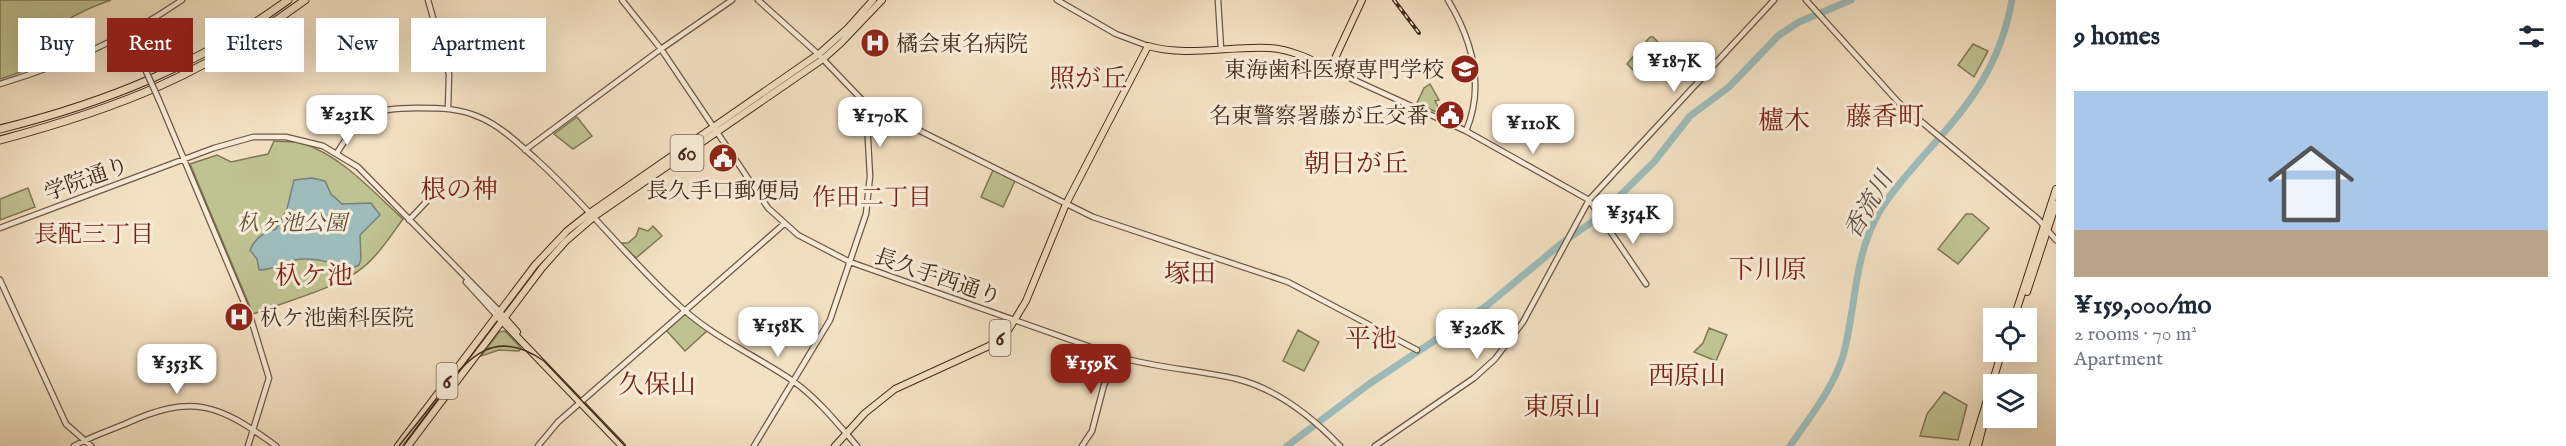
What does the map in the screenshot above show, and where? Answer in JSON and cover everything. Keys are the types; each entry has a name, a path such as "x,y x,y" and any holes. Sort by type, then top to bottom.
{"highway":[{"path":"0,129 97,102 159,76 233,37 288,0"},
{"path":"0,140 100,112 161,87 241,45 305,0"}],"main road":[{"name":"60","path":"821,56 873,0"},
{"name":"60","path":"501,316 551,248 593,214 841,43 882,0"},
{"path":"1148,46 1187,51 1284,50 1330,69 1362,0"},
{"name":"6","path":"835,446 845,433 896,389 989,346 1000,338 1015,320 1026,301 1066,204 1088,158 1148,46"},
{"path":"2018,308 2056,189"},
{"path":"2045,228 2056,204"},
{"path":"501,316 622,446"},
{"name":"6","path":"398,446 501,316"},
{"name":"6","path":"408,446 501,316"},
{"path":"1973,446 2000,362"},
{"path":"1978,446 1983,427"}],"street":[{"path":"0,84 100,48 157,17 182,0"},
{"path":"428,0 449,74 448,108"},
{"name":"長久手西通り","path":"622,0 661,49 764,203 784,224 810,243 850,262 1119,357 1140,363 1238,380 1279,397 1321,426 1340,446"},
{"path":"525,150 661,49 732,0"},
{"path":"758,0 821,56 866,104 1093,217 1288,282 1417,350"},
{"path":"1057,0 1116,34 1148,46"},
{"path":"1218,0 1221,49"},
{"path":"1448,0 1468,39 1473,61 1475,105 1466,131"},
{"path":"1374,446 1474,378 1495,358 1523,322 1589,200 1774,0"},
{"path":"1806,0 1899,103 2045,228 2056,240"},
{"path":"1330,69 1466,131 1589,200 1646,284"},
{"path":"146,72 251,319 269,378 248,446"},
{"path":"754,446 830,320 850,262 869,196 866,104"},
{"path":"337,153 355,126 372,113 390,109 448,108 463,111 490,123 525,150 593,214 619,245 685,311 794,382 829,412 857,446"},
{"name":"学院通り","path":"0,228 183,158 234,141 267,136 301,140 337,153 364,173 501,316"},
{"path":"409,220 429,199"},
{"path":"538,446 558,422 784,224"},
{"path":"0,280 66,424 91,446"},
{"path":"1082,446 1092,431 1104,385 1119,357"},
{"path":"74,446 153,410 180,406 214,410 254,429 276,446"}],"green space":[{"path":"0,0 111,0 71,18 18,18 18,72 21,72 0,79"},
{"path":"1650,37 1653,37 1668,52 1641,78 1627,64"},
{"path":"1973,44 1988,51 1974,77 1958,65"},
{"path":"1430,84 1439,100 1435,101 1440,110 1438,113 1417,103 1424,88"},
{"path":"577,117 592,136 573,149 554,134"},
{"name":"杁ヶ池公園","path":"274,141 302,143 330,156 356,175 403,219 376,254 357,272 320,290 253,314 190,164 217,155 231,162 268,154"},
{"path":"993,170 1015,181 1003,207 981,197"},
{"path":"28,188 35,207 0,220 0,199"},
{"path":"1966,214 1972,214 1989,228 1958,264 1938,249"},
{"path":"653,226 662,236 636,258 620,243 628,243 636,236 639,228 648,231"},
{"path":"685,313 709,329 685,351 666,330"},
{"path":"1709,328 1727,335 1716,361 1694,352 1703,343"},
{"path":"1298,330 1319,342 1304,371 1283,361"},
{"path":"505,331 521,348 519,351 499,350 481,356 499,332"},
{"path":"1944,392 1967,405 1958,440 1920,436 1927,414"}],"water":[{"name":"杁ケ池","path":"312,178 325,181 331,194 342,204 371,203 380,215 360,235 359,265 351,269 323,261 302,259 259,270 257,259 250,250 254,242 260,236 276,229 287,209 294,180"}],"waterway":[{"path":"1287,446 1369,384 1485,307 1562,243 1596,219 1654,162 1690,116 1729,87 1779,35 1799,22 1851,0"},
{"name":"香流川","path":"1790,446 1820,403 1839,368 1847,338 1863,250 1877,216 1893,192 1955,120 1980,85 1999,46 2012,0"}],"tram line":[{"path":"399,446 450,381 472,358 484,351 511,346 527,351 544,361 625,446"}],"railway":[{"path":"1394,0 1419,33"}],"place":[{"name":"橘会東名病院","path":"875,43"},
{"name":"東海歯科医療専門学校","path":"1465,69"},
{"name":"名東警察署藤が丘交番","path":"1450,115"},
{"name":"長久手口郵便局","path":"723,158"},
{"name":"杁ケ池歯科医院","path":"239,317"}],"district":[{"name":"照が丘","path":"1088,78"},
{"name":"藤香町","path":"1885,116"},
{"name":"櫨木","path":"1784,120"},
{"name":"朝日が丘","path":"1356,163"},
{"name":"根の神","path":"459,189"},
{"name":"作田二丁目","path":"872,197"},
{"name":"長配三丁目","path":"94,234"},
{"name":"下川原","path":"1768,269"},
{"name":"塚田","path":"1190,273"},
{"name":"杁ケ池","path":"314,275"},
{"name":"平池","path":"1371,338"},
{"name":"西原山","path":"1687,375"},
{"name":"久保山","path":"657,384"},
{"name":"東原山","path":"1562,406"}]}
